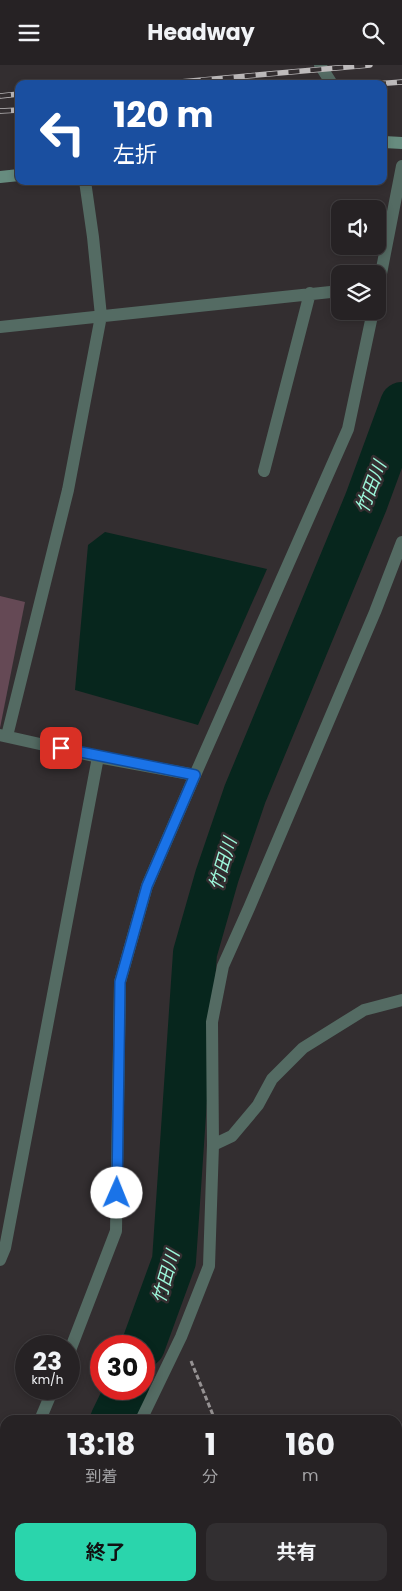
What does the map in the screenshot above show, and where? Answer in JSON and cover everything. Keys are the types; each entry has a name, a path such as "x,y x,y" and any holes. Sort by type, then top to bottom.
{"street":[{"path":"320,65 329,80"},
{"path":"387,142 402,143"},
{"path":"383,265 401,174"},
{"path":"0,177 15,175"},
{"path":"86,185 101,316 68,490 4,735 98,757 195,775"},
{"path":"0,327 331,292"},
{"path":"264,471 310,293"},
{"path":"76,1335 116,1231 120,982 147,886 348,429 371,320"},
{"path":"143,1415 181,1337 209,1266 212,1145 212,1023 223,966 364,639 402,542"},
{"path":"0,1260 7,1239 98,757"},
{"path":"212,1145 232,1136 258,1105 272,1079 303,1048 364,1010 402,1000"},
{"path":"42,1415 48,1400"}],"path":[{"path":"181,1337 213,1415"}],"shaded area":[{"path":"105,532 267,569 198,725 75,690 88,545"},
{"path":"0,596 25,602 0,728"}],"waterway":[{"name":"竹田川","path":"147,1335 174,1261 195,953 217,876 245,794 366,502 402,404"},
{"name":"竹田川","path":"114,1415 122,1400"}],"railway":[{"path":"202,80 370,65"},
{"path":"387,83 402,82"},
{"path":"0,96 15,94"},
{"path":"0,111 15,110"}],"route":[{"path":"61,748 98,757 195,775 147,886 120,982 117,1193"}]}
